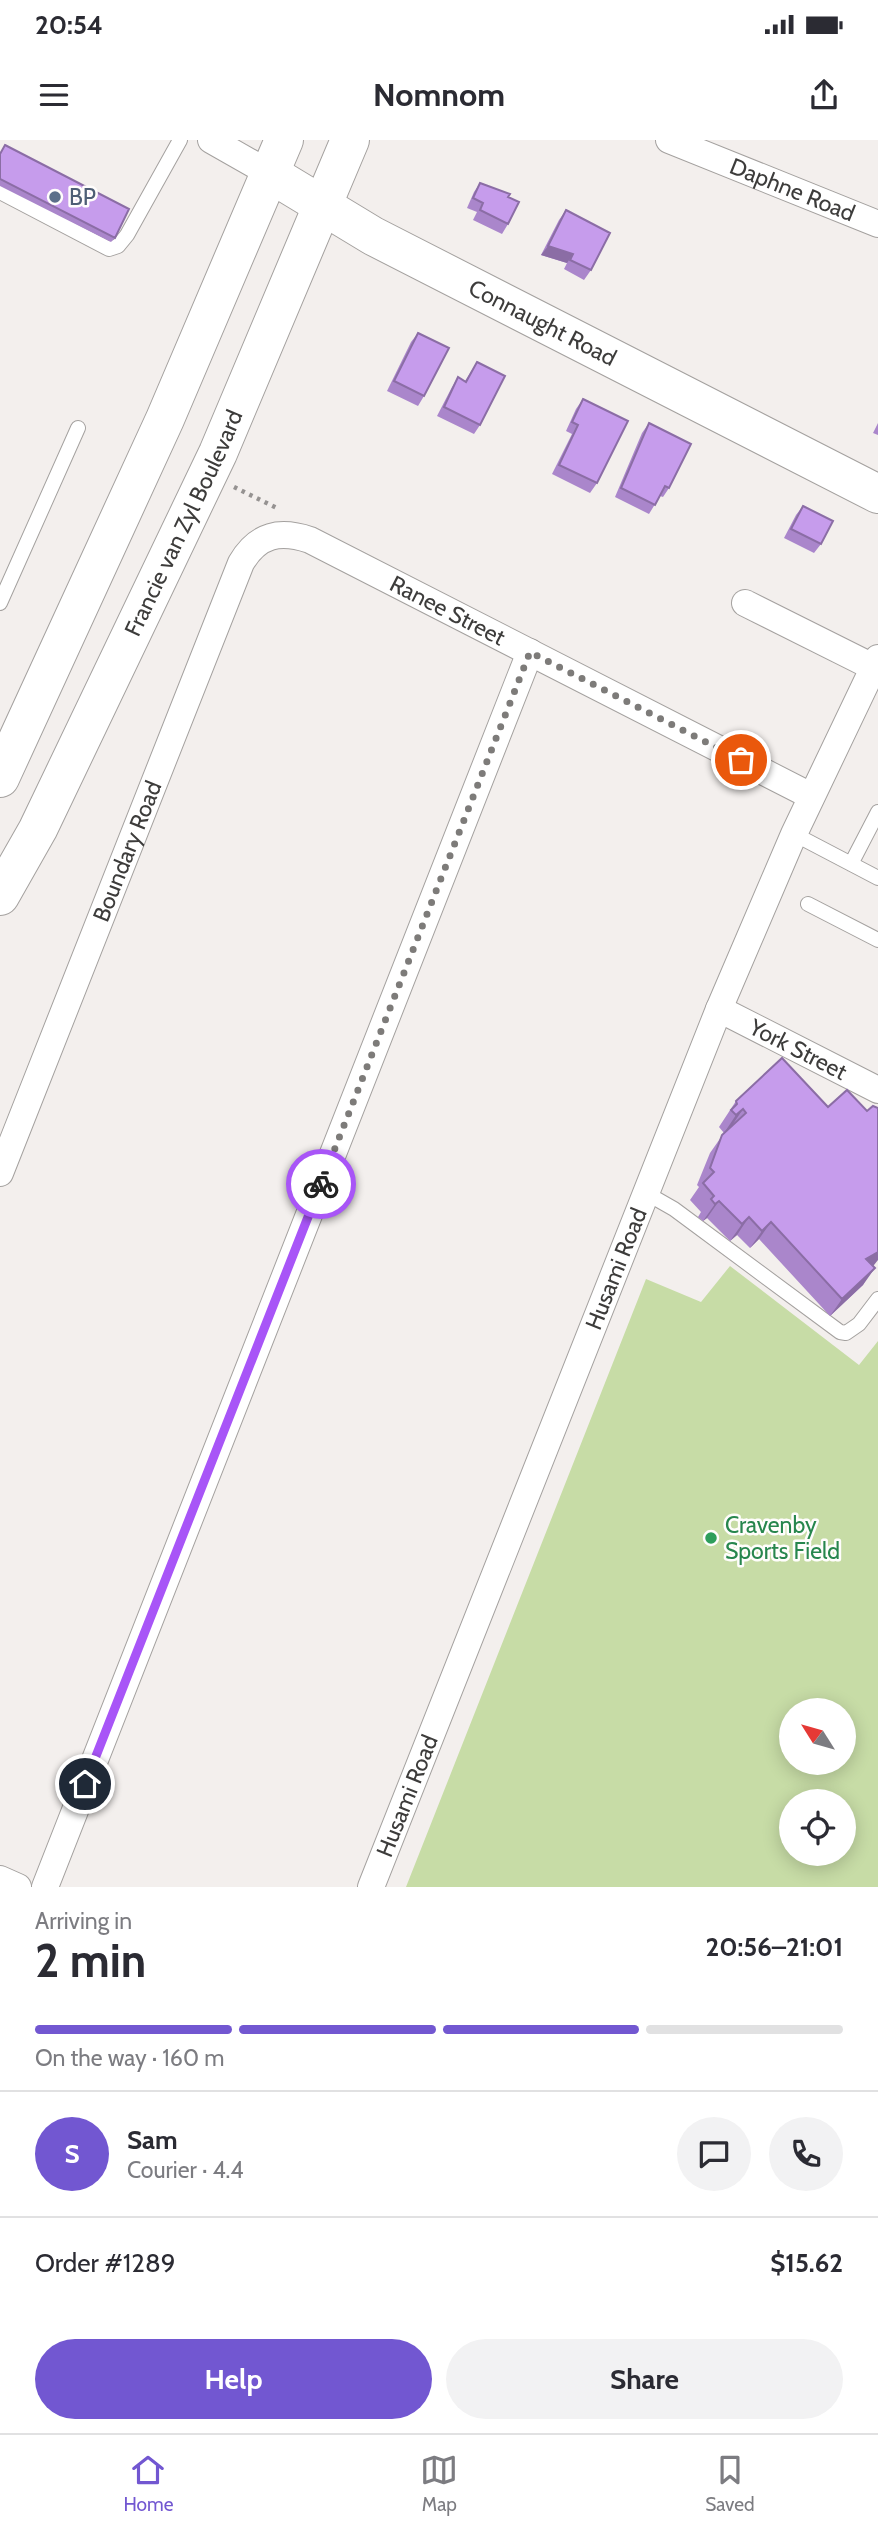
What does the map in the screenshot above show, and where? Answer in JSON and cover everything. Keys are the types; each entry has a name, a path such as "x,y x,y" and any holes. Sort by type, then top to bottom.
{"main road":[{"name":"Francie van Zyl Boulevard","path":"0,896 38,829 218,453 350,140"},
{"name":"Connaught Road","path":"276,157 321,205 373,236 878,494"},
{"path":"0,778 165,419 276,157"}],"street":[{"name":"Connaught Road","path":"211,140 276,157"},
{"name":"Daphne Road","path":"669,140 712,148 878,224"},
{"name":"Ranee Street","path":"267,537 285,534 310,540 811,796"},
{"name":"Boundary Road","path":"0,1172 241,563 254,545 267,537"},
{"path":"746,603 876,665"},
{"path":"45,1887 530,652"},
{"name":"Husami Road","path":"371,1887 719,1009 811,796 876,665"},
{"name":"York Street","path":"719,1009 878,1090"},
{"path":"0,1879 18,1887"}],"lane":[{"path":"0,192 109,249 118,246 127,235 180,140"},
{"path":"0,603 78,428"},
{"path":"851,864 878,812"},
{"path":"794,834 878,877"},
{"path":"808,904 878,940"},
{"path":"646,1192 674,1209 840,1332 846,1332 859,1324 878,1299"}],"path":[{"path":"232,486 277,509"}],"green space":[{"name":"Cravenby Sports Field","path":"730,1266 859,1365 878,1341 878,1887 406,1887 646,1279 701,1302"}],"building":[{"path":"5,145 129,209 115,238 0,179 0,154"},
{"path":"480,183 510,194 508,197 519,202 508,224 480,210 483,203 473,198"},
{"path":"566,210 610,233 591,270 570,260 573,254 548,246"},
{"path":"418,333 449,348 424,396 394,381"},
{"path":"477,362 505,376 480,425 444,407 458,377 466,382"},
{"path":"583,399 628,421 597,483 559,465 578,425 572,422"},
{"path":"649,423 691,444 669,488 665,486 655,505 621,488"},
{"path":"803,506 833,521 821,544 791,529"},
{"path":"782,1058 828,1107 847,1090 867,1111 873,1106 878,1108 878,1252 866,1259 875,1268 842,1299 771,1222 762,1231 749,1217 742,1224 719,1201 715,1204 711,1199 714,1196 703,1183 714,1172 710,1168 722,1135 746,1113 743,1109 736,1115 731,1110 737,1104 736,1101"}],"way so far":[{"path":"321,1184 530,652 741,760"}],"place":[{"name":"BP","path":"55,197"},
{"name":"Cravenby Sports Field","path":"711,1538"}],"route":[{"path":"85,1784 321,1184"}]}
